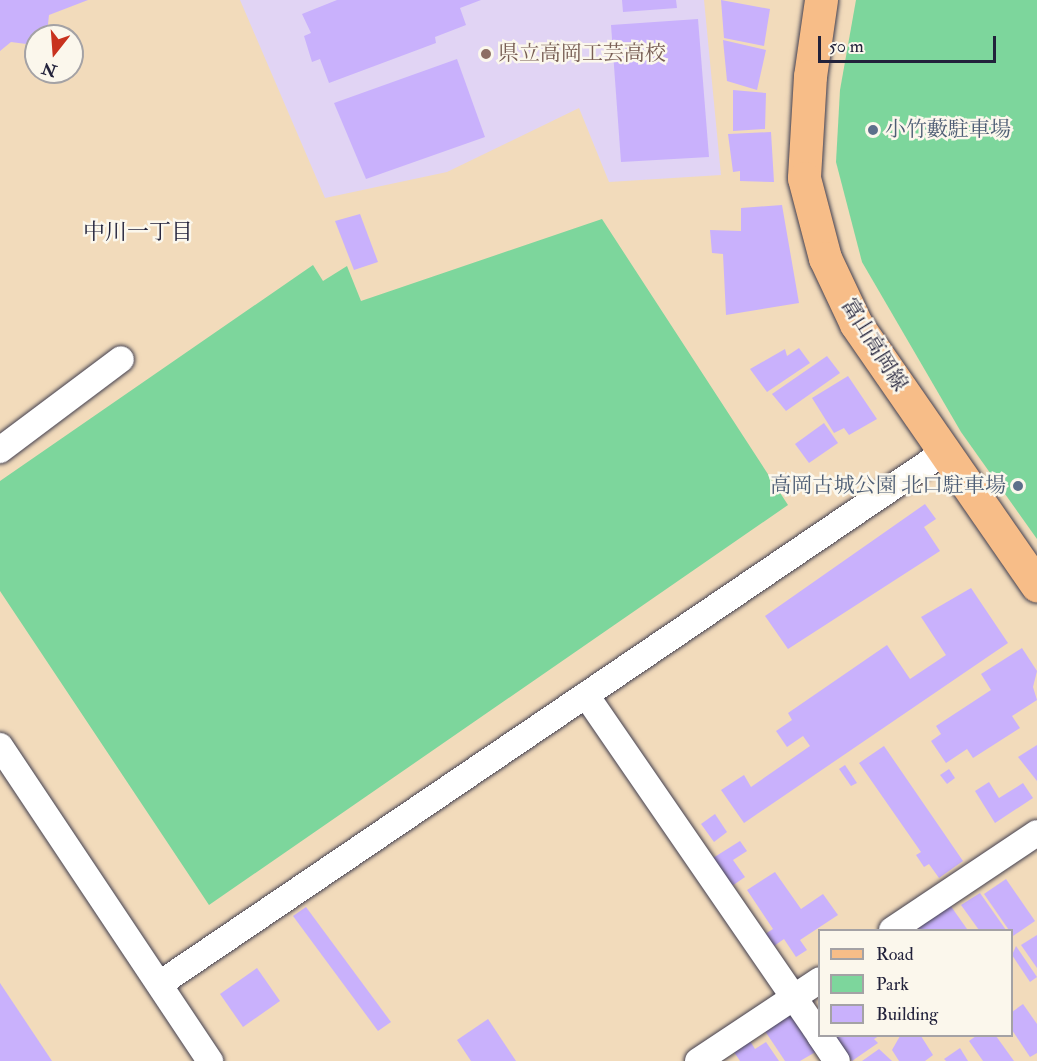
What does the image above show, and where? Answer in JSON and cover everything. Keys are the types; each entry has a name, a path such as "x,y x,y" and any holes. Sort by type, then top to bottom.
{"main road":[{"name":"富山高岡線","path":"821,0 810,76 804,178 825,258 856,324 1037,585"}],"street":[{"path":"0,450 121,359"},
{"path":"161,983 944,453"},
{"path":"586,695 818,1032"},
{"path":"0,746 161,983 210,1061"},
{"path":"893,929 1037,832"},
{"path":"698,1061 818,981"},
{"path":"821,1037 837,1061"}],"shaded area":[{"name":"県立高岡工芸高校","path":"240,0 704,0 721,175 609,182 579,108 447,172 325,198"}],"green space":[{"path":"856,0 1037,0 1037,539 961,432 862,262 836,162 840,90"},
{"path":"602,219 788,505 209,905 0,591 0,481 313,265 323,281 347,266 361,301"}],"building":[{"path":"0,0 88,0 49,15 48,24 24,24 24,44 11,42 0,51"},
{"path":"337,0 481,0 460,8 466,25 435,37 436,43 329,83 320,59 312,62 304,36 311,33 302,14"},
{"path":"622,0 676,0 677,8 623,12"},
{"path":"721,0 770,9 764,46 724,38"},
{"path":"698,19 709,157 621,162 611,25"},
{"path":"723,40 766,50 757,90 727,81"},
{"path":"457,59 485,137 366,179 334,103"},
{"path":"733,90 766,93 765,129 733,131"},
{"path":"771,132 774,182 740,181 740,171 733,172 728,134"},
{"path":"782,205 799,303 726,315 723,254 712,253 710,230 741,231 741,208"},
{"path":"360,214 378,262 354,270 335,221"},
{"path":"799,348 810,363 767,392 750,369 785,349 787,356"},
{"path":"827,356 840,373 786,411 772,394"},
{"path":"848,376 877,419 849,435 844,428 834,433 812,398"},
{"path":"824,423 838,443 809,463 795,444"},
{"path":"925,504 936,519 924,527 940,551 788,649 765,616"},
{"path":"971,588 1008,643 744,823 721,790 744,775 751,787 810,746 803,736 787,747 776,731 792,720 788,713 887,645 910,679 946,655 921,617"},
{"path":"1022,648 1037,671 1033,687 1037,700 1012,716 1020,728 973,758 967,749 946,763 931,741 941,734 936,726 991,690 981,674"},
{"path":"1037,745 1037,781 1018,757"},
{"path":"884,746 963,861 939,878 929,864 924,867 916,855 921,852 859,763"},
{"path":"845,765 857,783 851,786 839,769"},
{"path":"949,769 955,778 947,784 940,775"},
{"path":"989,782 999,798 1023,783 1033,798 995,823 975,791"},
{"path":"715,814 727,832 714,842 701,824"},
{"path":"740,841 747,851 733,860 745,877 732,886 713,858"},
{"path":"775,872 801,909 823,894 838,915 800,940 807,950 796,957 784,939 774,946 765,934 773,929 747,890"},
{"path":"1006,879 1035,921 1013,936 1013,929 1008,929 984,894"},
{"path":"980,893 1005,929 978,929 961,905"},
{"path":"950,905 967,929 919,929"},
{"path":"306,907 391,1022 378,1031 293,916"},
{"path":"1037,935 1037,968 1021,945"},
{"path":"1016,946 1037,977 1030,982 1013,956"},
{"path":"257,968 280,1001 243,1027 220,994"},
{"path":"0,983 52,1061 0,1061"},
{"path":"1023,1004 1037,1024 1037,1053 1030,1057 1013,1032 1013,1011"},
{"path":"794,1012 819,1050 800,1061 785,1061 765,1031"},
{"path":"488,1019 516,1061 471,1061 457,1040"},
{"path":"838,1037 877,1037 874,1039 878,1043 852,1061 835,1039"},
{"path":"899,1037 922,1037 933,1055 925,1061 899,1061 892,1050"},
{"path":"975,1037 997,1037 1014,1061 983,1061 969,1041"},
{"path":"750,1041 755,1049 766,1042 779,1061 740,1061 734,1052"},
{"path":"960,1048 968,1061 946,1061 944,1059"},
{"path":"879,1049 892,1061 862,1061"}],"place":[{"name":"県立高岡工芸高校","path":"486,54"},
{"name":"小竹藪駐車場","path":"873,130"},
{"name":"高岡古城公園 北口駐車場","path":"1018,486"}],"district":[{"name":"中川一丁目","path":"138,233"}]}
